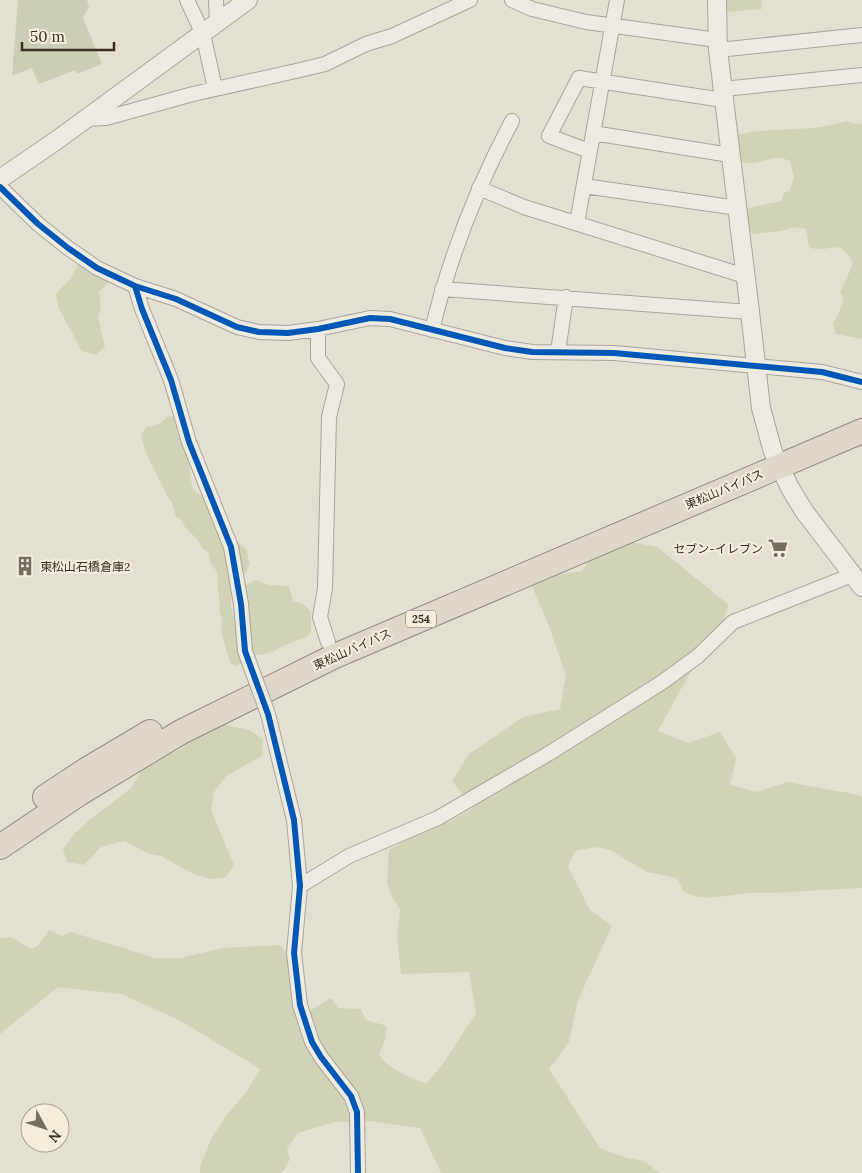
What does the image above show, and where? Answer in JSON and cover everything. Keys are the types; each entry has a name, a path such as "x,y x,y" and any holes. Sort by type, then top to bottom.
{"highway":[{"name":"東松山バイパス","path":"0,847 80,794 181,732 335,656 775,459 862,414"},
{"name":"東松山バイパス","path":"0,828 86,770 155,729 256,676 328,642 775,459 862,431"}],"street":[{"path":"187,0 203,34 215,88"},
{"path":"216,0 218,23"},
{"path":"0,179 248,0"},
{"path":"85,119 106,118 215,88 296,72 325,64 366,44 392,36 470,0"},
{"path":"512,0 532,9 586,22 717,45 862,36"},
{"path":"577,223 617,0"},
{"path":"300,886 349,856 438,818 548,754 662,683 698,656 733,622 857,581 804,511 790,488 775,459 761,408 717,45 717,0"},
{"path":"589,151 549,136 579,78 723,95 862,75"},
{"path":"432,330 442,289 462,227 512,121"},
{"path":"593,133 730,155"},
{"path":"584,186 738,208"},
{"path":"0,187 38,224 97,268 135,286 176,299 237,328 259,332 288,333 370,318 390,319 505,348 532,352 614,353 822,372 862,382"},
{"path":"479,188 524,207 745,276"},
{"path":"135,286 142,309 171,380 189,442 231,547 241,604 245,652 268,714 294,820 300,886 294,953 300,1005 312,1042 351,1096 357,1112 358,1173"},
{"path":"442,289 750,312"},
{"path":"558,352 566,297"},
{"path":"318,329 318,358 337,384 329,417 325,588 320,617 328,642"}],"green space":[{"path":"18,0 87,0 89,7 83,18 102,64 77,74 75,70 39,84 32,68 12,76"},
{"path":"726,0 761,0 762,9 726,12"},
{"path":"846,121 862,124 862,339 836,334 833,324 844,301 840,292 853,262 842,249 837,247 816,249 809,247 806,229 794,227 781,231 753,234 747,230 748,208 782,201 783,194 790,190 794,177 790,161 785,159 776,158 752,163 742,162 737,135 751,132 820,127"},
{"path":"79,264 101,267 107,277 108,284 99,291 101,307 98,318 105,347 95,355 82,351 59,309 56,294 70,279"},
{"path":"173,416 179,424 177,433 184,445 184,452 188,459 192,487 206,498 234,539 246,549 250,564 246,571 232,582 231,608 239,634 241,664 237,666 230,663 221,631 222,620 217,572 210,562 209,553 202,548 181,519 176,517 172,502 145,451 141,434 147,427 158,424 167,417"},
{"path":"631,542 657,547 729,605 721,625 687,678 658,731 688,743 720,732 736,758 730,785 757,792 787,782 862,797 862,888 760,892 706,898 698,897 683,891 677,878 647,872 610,850 595,847 575,851 568,867 590,910 612,926 578,1000 569,1042 549,1069 600,1148 624,1157 644,1161 660,1173 441,1173 420,1128 370,1121 335,1122 298,1133 287,1148 290,1159 284,1170 280,1173 200,1173 200,1167 212,1137 226,1116 247,1091 260,1069 179,1020 121,994 58,987 0,1034 0,938 11,937 31,949 38,946 49,930 62,936 71,932 155,958 180,958 223,948 280,945 290,958 300,1017 331,998 338,1008 361,1009 366,1020 387,1026 385,1040 379,1055 383,1060 400,1072 426,1084 442,1065 476,1013 469,972 401,974 397,938 400,910 391,895 387,883 389,850 435,825 450,822 473,808 452,781 469,754 523,717 560,709 566,676 549,626 532,586 556,575 582,571 589,560"},
{"path":"256,580 269,585 289,586 293,601 302,603 311,612 311,632 307,637 272,652 259,655 250,654 244,595 246,585"},
{"path":"216,721 247,729 263,739 262,756 226,776 214,792 211,810 234,865 226,877 212,879 193,874 161,856 149,854 124,841 101,847 84,865 67,862 63,849 75,833 131,788 142,770 185,746 195,731"}],"cycle path":[{"path":"0,187 38,224 97,268 135,286 176,299 237,327 259,332 288,333 370,318 390,319 505,348 532,352 614,353 822,372 862,382"},
{"path":"135,286 142,309 171,380 189,442 231,547 241,604 245,651 268,714 294,820 300,886 294,953 300,1005 312,1042 351,1096 357,1112 358,1173"}],"place":[{"name":"セブン-イレブン","path":"778,548"},
{"name":"東松山石橋倉庫2","path":"25,566"}]}
